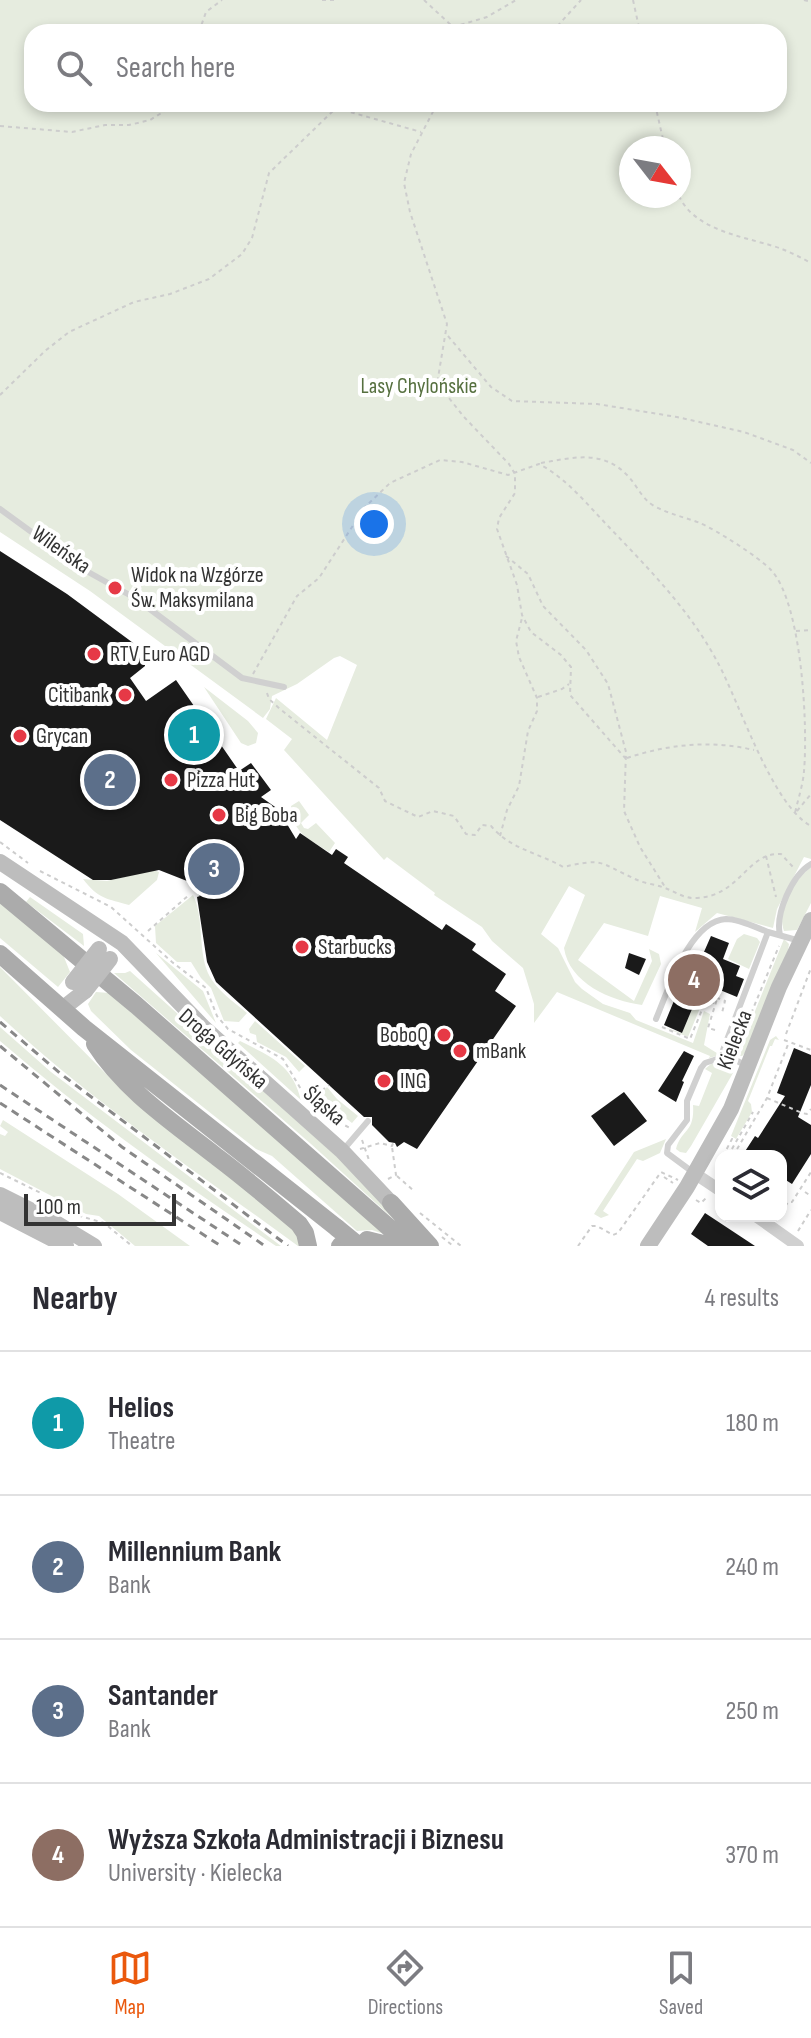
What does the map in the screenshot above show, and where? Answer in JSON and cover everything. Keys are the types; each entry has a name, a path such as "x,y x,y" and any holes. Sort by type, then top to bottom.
{"main road":[{"name":"Śląska","path":"0,862 117,939 204,1028 392,1195"},
{"name":"Droga Gdyńska","path":"0,892 136,1005 410,1246"},
{"name":"Kielecka","path":"648,1246 731,1109 779,987 811,920"},
{"path":"62,1009 117,939"},
{"path":"0,954 339,1240 391,1246"},
{"path":"84,1028 104,1058 149,1104 299,1224 308,1246"},
{"name":"Kielecka","path":"636,1246 682,1183 694,1173"},
{"path":"0,1195 94,1246"},
{"path":"392,1195 430,1246"},
{"path":"0,1212 66,1246"}],"street":[{"path":"694,1173 715,1187"},
{"path":"766,1222 797,1240"}],"lane":[{"name":"Wileńska","path":"0,509 81,568 135,598 232,672 246,679 284,687"},
{"path":"782,936 779,913 799,875 811,864"},
{"path":"656,1019 680,962 692,943 716,922 728,919 800,941"},
{"path":"694,1173 667,1153 668,1145 686,1124 687,1101 701,1068 705,1063 720,1058 768,932"},
{"path":"722,1053 748,1067"},
{"path":"342,1151 368,1121"}],"path":[{"path":"202,24 206,12 222,0"},
{"path":"322,0 337,0"},
{"path":"424,0 450,24"},
{"path":"463,24 487,17 516,0"},
{"path":"559,24 581,0"},
{"path":"633,0 638,24"},
{"path":"804,0 811,2"},
{"path":"0,126 72,132 105,125 129,125 150,120 163,112"},
{"path":"0,395 69,332 134,302 170,294 209,279 242,254 252,238 269,173 332,112"},
{"path":"350,112 421,132"},
{"path":"432,112 411,154 404,183 410,212 447,324 439,369 441,388 515,474 515,493 499,518 497,529 517,585 522,615 531,632 561,655 571,667 570,695 626,759"},
{"path":"657,112 662,136"},
{"path":"688,208 725,233 781,248 811,263"},
{"path":"447,335 491,387 512,401 597,404 677,417 744,432 793,450 811,463"},
{"path":"251,679 297,596 319,578 365,507 390,483 440,460 462,462 508,475 539,464 581,456 597,457 626,474 646,501 666,513 716,531 771,570 779,581 796,631 805,714 804,774 795,814"},
{"path":"539,464 557,474 587,504 686,612 729,684 757,751 795,814 811,826"},
{"path":"506,556 528,574 543,606 597,665 608,684 626,759 624,811 640,847 666,888"},
{"path":"500,837 507,810 523,772 523,750 537,711 537,698 519,657 516,641 522,615"},
{"path":"796,631 811,630"},
{"path":"262,681 269,699 379,788 385,801 418,817 433,811 454,816 466,834 475,835 482,825 491,826 500,837 563,867 604,862 635,879 666,888 680,896 697,898 725,892 766,855 781,854 799,875"},
{"path":"537,698 569,684"},
{"path":"626,759 652,750 687,745 730,744 757,751"},
{"path":"795,814 811,794"},
{"path":"0,842 35,869 111,907 206,988 217,1016 228,1029 287,1063 308,1101 353,1130"},
{"path":"766,855 779,913"},
{"path":"148,931 190,894"},
{"path":"732,1059 782,936"},
{"path":"786,1034 811,968"},
{"path":"722,1013 729,993"},
{"path":"663,1028 690,1039 706,1000 713,1003 715,997 725,1001"},
{"path":"715,1030 708,1028 718,998"},
{"path":"784,1040 811,1050"},
{"path":"734,1150 767,1098 789,1042"},
{"path":"302,1106 329,1085"},
{"path":"767,1098 811,1117"},
{"path":"807,1114 811,1109"},
{"path":"739,1142 753,1112"},
{"path":"361,1138 371,1162"},
{"path":"726,1150 732,1139 739,1142"},
{"path":"394,1141 396,1175 414,1191"},
{"path":"365,1146 380,1143 392,1146"},
{"path":"578,1246 592,1226 615,1236 658,1175 663,1172 676,1179"},
{"path":"787,1204 792,1202 811,1172"},
{"path":"0,1173 41,1193"},
{"path":"392,1195 387,1180 396,1175"},
{"path":"712,1179 715,1176"},
{"path":"664,1177 673,1183"},
{"path":"805,1192 811,1196"},
{"path":"690,1196 701,1203 707,1197"},
{"path":"60,1210 104,1223 132,1246"},
{"path":"797,1240 811,1210"},
{"path":"420,1214 461,1246"}],"green space":[{"name":"Lasy Chylońskie","path":"0,0 811,0 811,859 804,857 777,909 773,928 717,913 695,932 702,908 660,896 648,936 604,923 578,960 634,1001 652,961 649,949 659,954 661,964 642,1005 617,999 593,988 574,971 568,960 564,948 585,895 569,886 541,934 558,948 575,982 582,989 603,1004 630,1013 636,1020 693,1043 704,1011 710,1014 704,1045 720,1055 709,1058 557,992 534,1023 534,1004 523,968 492,941 482,927 434,895 387,857 384,860 284,750 292,739 266,719 276,698 327,740 357,665 340,656 334,658 297,684 272,696 270,709 263,718 90,591 0,532"},
{"path":"204,687 248,721 258,733 256,743 248,746 241,743"},
{"path":"299,801 309,815 301,823 304,828 308,829 316,823 335,843 329,852 298,829 291,806"},
{"path":"811,867 811,903 797,930 784,931 784,904 798,880"},
{"path":"154,870 159,872 157,880 129,905 99,894 83,879 107,881"},
{"path":"193,895 199,915 206,968 217,987 247,1013 239,1022 224,1021 211,988 191,962 177,962 156,943 155,926"},
{"path":"30,897 83,934 84,946 26,902"},
{"path":"0,901 62,952 70,972 58,987 0,938"},
{"path":"744,934 760,942 749,969 728,959 737,939"},
{"path":"784,939 789,944 788,950 745,1053 737,1056"},
{"path":"156,953 203,991 216,1023"},
{"path":"0,967 130,1098 296,1227 302,1246 108,1107 0,1016"},
{"path":"130,971 354,1172 422,1245 114,973"},
{"path":"703,983 721,990 718,995 707,991 688,1037 663,1027 682,1033"},
{"path":"96,992 109,993 387,1235 372,1230 357,1231 272,1156 256,1149 131,1050 91,1011 88,1004"},
{"path":"255,1021 305,1066 299,1072 286,1057 257,1042 256,1035 249,1029"},
{"path":"0,1027 51,1072 281,1246 276,1246 205,1198 66,1096 0,1041"},
{"path":"776,1036 779,1040 775,1039 770,1046 748,1101 752,1112 736,1139 731,1136 770,1040"},
{"path":"240,1041 286,1069 301,1100 238,1043"},
{"path":"729,1061 728,1064 734,1068 733,1073 691,1146 686,1153 680,1152 676,1149 692,1121 693,1105 699,1106 712,1073 705,1069 711,1064"},
{"path":"327,1087 358,1116 352,1123 339,1113 331,1115 315,1102"},
{"path":"3,1120 118,1194 190,1246 135,1246 99,1216 86,1214 0,1169 0,1134 5,1136 8,1132 0,1126"},
{"path":"666,1139 660,1153 643,1161 637,1159 603,1211 609,1215 601,1218 594,1214 634,1152"}],"building":[{"path":"0,551 67,594 144,651 145,666 130,678 146,701 176,680 239,771 251,763 271,790 261,797 278,809 274,815 287,824 296,839 300,833 332,855 336,849 348,857 344,863 442,930 446,924 476,944 472,950 506,974 495,991 516,1006 417,1149 404,1142 397,1147 389,1142 372,1125 372,1117 364,1117 216,982 207,962 197,897 200,896 187,881 159,870 111,880 93,880 0,820"},
{"path":"711,936 729,943 723,959 740,966 736,976 744,979 737,997 703,983 682,1033 664,1025 692,957 700,961"},
{"path":"629,953 646,959 639,975 625,968"},
{"path":"794,1048 811,1055 811,1085 798,1117 811,1125 811,1154 792,1184 787,1181 787,1150 746,1150 755,1136 758,1138 785,1096 777,1093"},
{"path":"684,1051 694,1056 676,1102 658,1091"},
{"path":"624,1092 647,1121 614,1146 591,1116"},
{"path":"705,1213 755,1246 708,1246 691,1234"}],"railway":[{"path":"0,1022 61,1074 288,1246"},
{"path":"0,1046 122,1147 265,1246"},
{"path":"0,1085 243,1246"},
{"path":"0,1103 221,1246"}],"place":[{"name":"Widok na Wzgórze Św. Maksymilana","path":"115,588"},
{"name":"RTV Euro AGD","path":"94,654"},
{"name":"Citibank","path":"125,695"},
{"name":"Helios","path":"194,735"},
{"name":"Grycan","path":"20,736"},
{"name":"Millennium Bank","path":"110,780"},
{"name":"Pizza Hut","path":"171,780"},
{"name":"Big Boba","path":"219,815"},
{"name":"Santander","path":"214,869"},
{"name":"Starbucks","path":"302,947"},
{"name":"Wyższa Szkoła Administracji i Biznesu","path":"694,980"},
{"name":"BoboQ","path":"444,1035"},
{"name":"mBank","path":"460,1051"},
{"name":"ING","path":"384,1081"}]}
